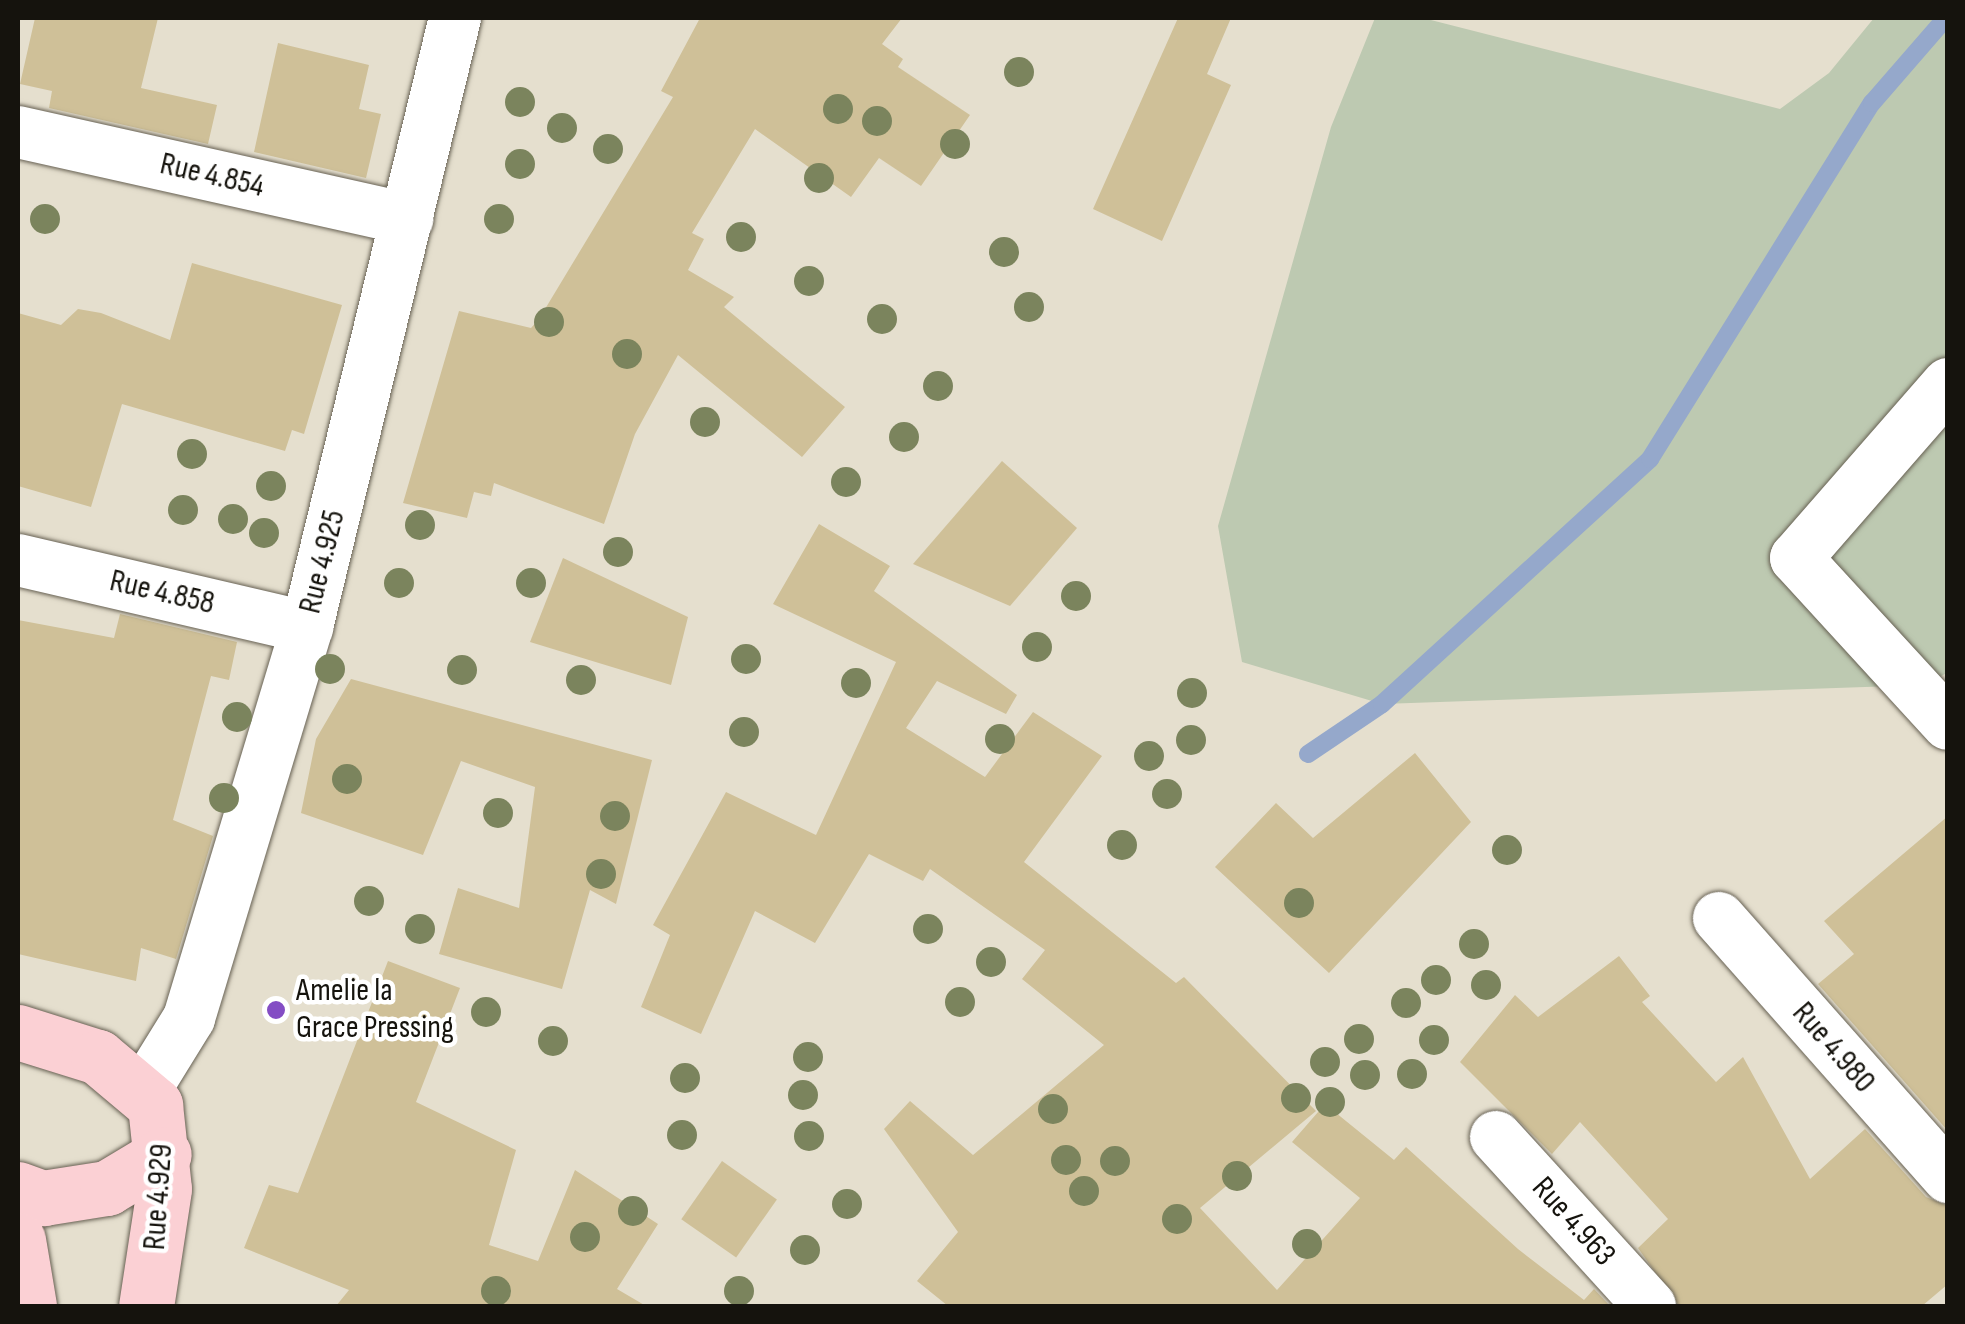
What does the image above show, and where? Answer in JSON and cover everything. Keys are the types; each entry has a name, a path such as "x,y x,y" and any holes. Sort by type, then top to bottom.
{"main road":[{"path":"31,1050 98,1057 144,1091"},
{"name":"Rue 4.929","path":"144,1091 164,1129 146,1306"},
{"path":"18,1188 42,1198 107,1188 164,1154"},
{"path":"18,1240 29,1306"}],"street":[{"name":"Rue 4.925","path":"144,1091 189,1018 308,626 455,18"},
{"name":"Rue 4.854","path":"18,132 407,219"},
{"path":"1948,384 1796,558 1948,724"},
{"name":"Rue 4.858","path":"18,560 308,626"},
{"name":"Rue 4.980","path":"1718,918 1948,1177"},
{"name":"Rue 4.963","path":"1496,1137 1650,1306"}],"green space":[{"path":"1375,18 1423,18 1780,109 1829,73 1874,18 1947,18 1947,673 1923,685 1382,704 1242,662 1218,526 1331,127"}],"building":[{"path":"35,18 158,18 141,88 217,105 208,144 49,108 52,91 20,84"},
{"path":"700,18 902,18 882,44 903,59 898,67 970,115 921,186 879,158 851,197 755,129 692,233 704,239 688,270 734,297 724,307 845,407 802,457 678,355 635,434 604,524 494,483 491,496 474,492 467,518 403,503 459,311 531,328 539,319 673,97 661,91"},
{"path":"1178,18 1231,18 1207,74 1231,85 1162,241 1093,209"},
{"path":"278,43 369,65 359,109 381,114 366,178 254,152"},
{"path":"192,263 342,305 304,434 292,430 285,451 122,404 91,507 18,486 18,313 61,325 78,309 101,313 170,340"},
{"path":"1002,461 1077,528 1010,606 913,564"},
{"path":"819,524 890,566 874,591 1017,695 1006,714 937,681 906,728 985,777 1033,712 1102,756 1024,862 1176,983 1184,977 1316,1111 1200,1208 1277,1290 1360,1198 1292,1142 1325,1104 1394,1160 1406,1147 1518,1249 1584,1300 1594,1289 1610,1306 948,1306 917,1281 958,1232 884,1129 910,1101 973,1155 1104,1045 1022,979 1045,950 930,869 923,881 869,854 815,943 755,911 701,1034 641,1007 670,935 653,925 726,792 816,835 896,662 773,604"},
{"path":"563,558 688,617 671,685 530,642"},
{"path":"120,614 237,642 229,680 211,676 173,820 213,836 176,959 141,948 136,981 18,954 18,620 114,638"},
{"path":"351,679 652,760 616,904 590,890 562,989 439,954 458,888 519,908 535,787 461,761 423,855 301,813 316,739"},
{"path":"1415,753 1471,822 1329,973 1215,867 1276,803 1313,838"},
{"path":"1948,816 1948,1131 1818,984 1854,954 1824,921"},
{"path":"1619,956 1650,996 1642,1002 1716,1082 1743,1057 1810,1179 1865,1129 1926,1197 1948,1206 1948,1284 1922,1306 1679,1306 1638,1248 1668,1219 1580,1122 1552,1154 1460,1062 1515,995 1538,1017"},
{"path":"388,961 460,988 416,1102 516,1150 489,1245 538,1261 575,1170 658,1224 617,1289 646,1306 336,1306 349,1290 244,1248 269,1185 298,1193"},
{"path":"722,1161 777,1199 736,1258 681,1219"}],"waterway":[{"path":"1308,754 1382,704 1650,459 1872,103 1946,18"}],"place":[{"name":"Amelie la Grace Pressing","path":"276,1010"}]}
